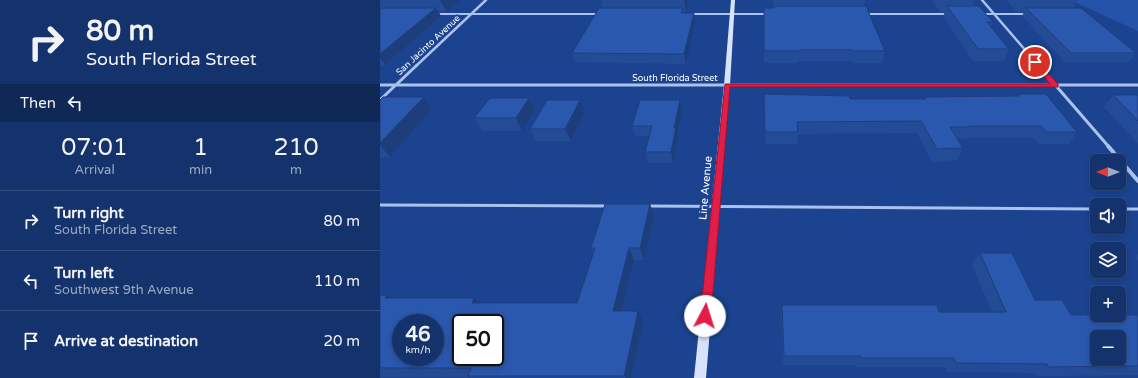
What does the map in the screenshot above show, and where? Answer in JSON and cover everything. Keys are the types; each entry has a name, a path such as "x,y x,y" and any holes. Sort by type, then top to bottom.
{"main road":[{"name":"Line Avenue","path":"700,378 727,85 733,0"}],"street":[{"name":"San Jacinto Avenue","path":"380,100 486,0"},
{"path":"982,0 1138,181"},
{"name":"South Florida Street","path":"380,85 1138,85"}],"lane":[{"path":"434,14 599,14"},
{"path":"687,14 768,14"},
{"path":"862,14 955,14"},
{"path":"978,14 1030,14"},
{"path":"380,205 612,206"},
{"path":"644,206 1090,209"},
{"path":"1126,209 1138,209"}],"shaded area":[{"path":"1070,0 1138,0 1138,31"}],"building":[{"path":"774,6 866,6 885,51 764,51 764,8 774,8"},
{"path":"947,6 979,6 993,22 987,22 1009,49 978,49"},
{"path":"380,8 436,8 380,54"},
{"path":"599,8 683,8 681,13 694,13 684,54 572,53"},
{"path":"1026,8 1081,8 1136,53 1071,53"},
{"path":"764,94 849,96 850,99 926,99 925,97 1019,96 1018,94 1046,94 1077,132 1046,132 1041,126 950,127 963,148 937,149 921,121 797,122 798,132 765,132"},
{"path":"1113,95 1138,95 1138,121"},
{"path":"383,97 424,97 380,143 380,100"},
{"path":"490,98 529,98 516,118 474,118"},
{"path":"547,100 580,100 565,129 530,129"},
{"path":"640,100 680,100 671,152 645,152 652,126 632,126"},
{"path":"605,204 650,204 640,248 629,248 613,311 638,311 624,376 468,376 471,368 380,368 380,295 387,295 385,298 474,298 472,303 577,303 595,248 591,248"},
{"path":"980,253 1012,253 1035,300 1062,300 1071,315 1090,315 1090,322 1126,322 1126,315 1138,315 1138,366 1048,367 1047,364 956,363 954,358 784,356 782,305 937,305 939,312 1006,312"}],"route":[{"path":"705,316 727,85 1056,86 1035,62"}]}
